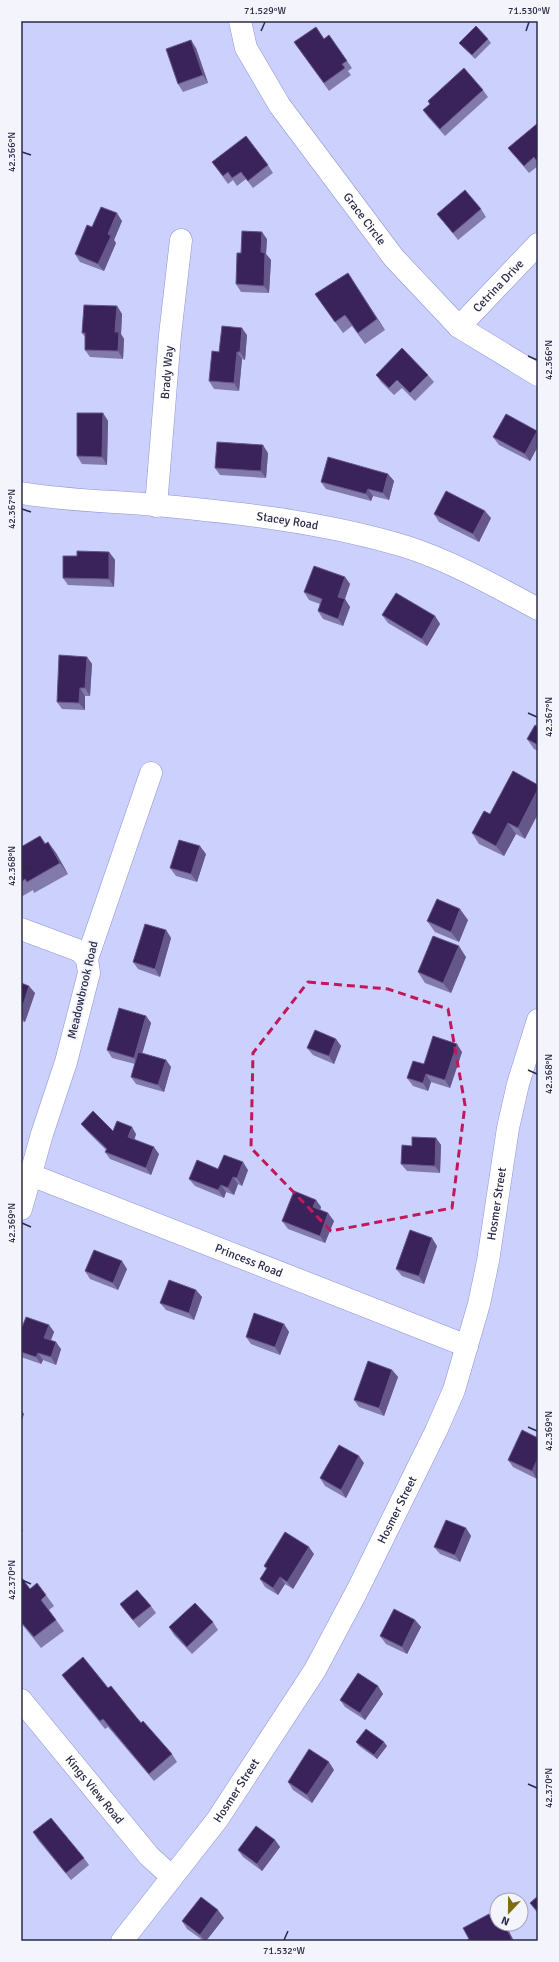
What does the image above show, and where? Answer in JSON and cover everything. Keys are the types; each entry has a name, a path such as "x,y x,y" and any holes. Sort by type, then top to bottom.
{"street":[{"name":"Grace Circle","path":"240,21 246,48 280,106 394,258 460,327 538,375"},
{"name":"Brady Way","path":"156,506 170,335 181,240"},
{"name":"Cetrina Drive","path":"460,327 538,244"},
{"name":"Stacey Road","path":"21,493 54,499 156,506 276,518 320,526 407,547 449,563 538,609"},
{"name":"Meadowbrook Road","path":"21,1209 66,1062 89,973 87,958 151,773"},
{"path":"21,930 80,950 87,958"},
{"name":"Hosmer Street","path":"122,1941 217,1820 243,1783 315,1670 330,1644 436,1431 454,1390 467,1346 488,1261 508,1128 518,1084 538,1020"},
{"name":"Princess Road","path":"31,1175 467,1346"},
{"name":"Kings View Road","path":"21,1700 149,1856 172,1877"}],"highlighted area":[{"path":"308,982 388,989 448,1009 465,1105 452,1208 331,1231 251,1148 253,1053"}],"building":[{"path":"476,26 488,39 472,55 459,43"},
{"path":"316,27 324,39 329,35 347,61 342,64 345,68 324,83 294,42"},
{"path":"191,40 203,75 178,84 166,49"},
{"path":"464,68 483,90 440,129 423,110 430,104 428,101"},
{"path":"538,123 538,158 536,160 534,157 524,166 508,148"},
{"path":"246,136 268,165 248,181 241,172 232,178 228,172 223,176 212,162"},
{"path":"465,190 481,209 453,233 437,214"},
{"path":"101,207 117,213 108,234 111,236 98,264 75,254 87,225 92,227"},
{"path":"242,231 262,232 261,252 265,253 264,286 236,284 237,253 241,253"},
{"path":"348,273 377,319 358,333 345,315 335,322 315,294"},
{"path":"84,305 117,306 115,332 119,332 118,351 85,350 85,333 82,333"},
{"path":"222,326 242,328 240,352 237,352 234,383 209,381 212,351 219,352"},
{"path":"402,348 428,375 410,393 397,380 389,388 376,375"},
{"path":"77,413 103,413 102,457 77,456"},
{"path":"506,414 537,431 525,454 493,437"},
{"path":"217,442 263,445 261,471 215,468"},
{"path":"328,457 388,474 383,493 368,489 366,494 321,482"},
{"path":"446,491 485,511 473,534 434,514"},
{"path":"77,551 109,552 109,579 63,578 63,556 77,556"},
{"path":"314,566 345,577 338,597 345,599 338,619 318,611 322,599 304,592"},
{"path":"396,593 435,616 422,639 382,615"},
{"path":"59,655 87,657 85,688 80,688 79,703 57,702"},
{"path":"535,725 538,727 538,745 527,739"},
{"path":"513,771 538,785 538,789 518,828 508,823 496,846 472,833 484,811 490,814"},
{"path":"40,836 45,844 48,842 60,863 27,882 25,879 21,882 21,847"},
{"path":"179,840 200,846 191,874 170,868"},
{"path":"437,899 460,909 451,932 427,921"},
{"path":"145,924 166,930 155,969 133,962"},
{"path":"433,936 459,946 443,983 418,972"},
{"path":"21,983 29,986 21,1011"},
{"path":"119,1008 146,1016 134,1058 107,1050"},
{"path":"315,1030 336,1039 329,1056 307,1048"},
{"path":"433,1036 457,1044 445,1080 426,1074 423,1083 407,1078 413,1061 424,1064"},
{"path":"138,1052 166,1060 158,1085 131,1077"},
{"path":"93,1111 113,1131 117,1121 132,1127 128,1137 154,1147 146,1168 105,1152 107,1149 81,1124"},
{"path":"412,1137 436,1138 435,1166 401,1164 402,1145 412,1146"},
{"path":"224,1155 243,1162 237,1178 233,1177 228,1188 221,1185 218,1190 189,1179 197,1160 218,1169"},
{"path":"294,1191 316,1200 313,1207 328,1213 320,1236 282,1221"},
{"path":"410,1230 432,1238 419,1276 396,1269"},
{"path":"94,1250 122,1261 113,1283 85,1271"},
{"path":"169,1280 196,1290 189,1313 160,1303"},
{"path":"254,1313 284,1324 275,1347 246,1337"},
{"path":"26,1317 49,1325 44,1338 56,1342 51,1357 38,1353 36,1357 21,1352 21,1330"},
{"path":"368,1361 392,1370 379,1408 354,1400"},
{"path":"522,1430 538,1438 538,1458 532,1471 508,1460"},
{"path":"339,1445 359,1456 341,1490 320,1478"},
{"path":"446,1520 466,1528 455,1555 434,1547"},
{"path":"285,1532 309,1547 287,1582 280,1577 273,1588 260,1579 267,1568 264,1566"},
{"path":"21,1577 30,1589 37,1583 46,1595 41,1600 56,1620 34,1637 21,1622"},
{"path":"137,1590 151,1606 133,1620 120,1604"},
{"path":"195,1603 213,1622 187,1647 169,1627"},
{"path":"394,1609 415,1620 402,1647 380,1636"},
{"path":"83,1657 108,1688 111,1686 141,1723 143,1721 172,1754 149,1774 103,1719 100,1721 62,1675"},
{"path":"358,1673 378,1686 360,1713 340,1700"},
{"path":"366,1729 384,1742 374,1755 356,1742"},
{"path":"309,1749 329,1762 307,1795 288,1782"},
{"path":"51,1818 84,1858 66,1873 33,1832"},
{"path":"256,1826 275,1840 257,1864 238,1850"},
{"path":"538,1896 538,1912 530,1903"},
{"path":"201,1897 218,1910 200,1935 182,1921"},
{"path":"489,1914 489,1932 508,1932 513,1941 466,1941 469,1939 463,1928"}]}
